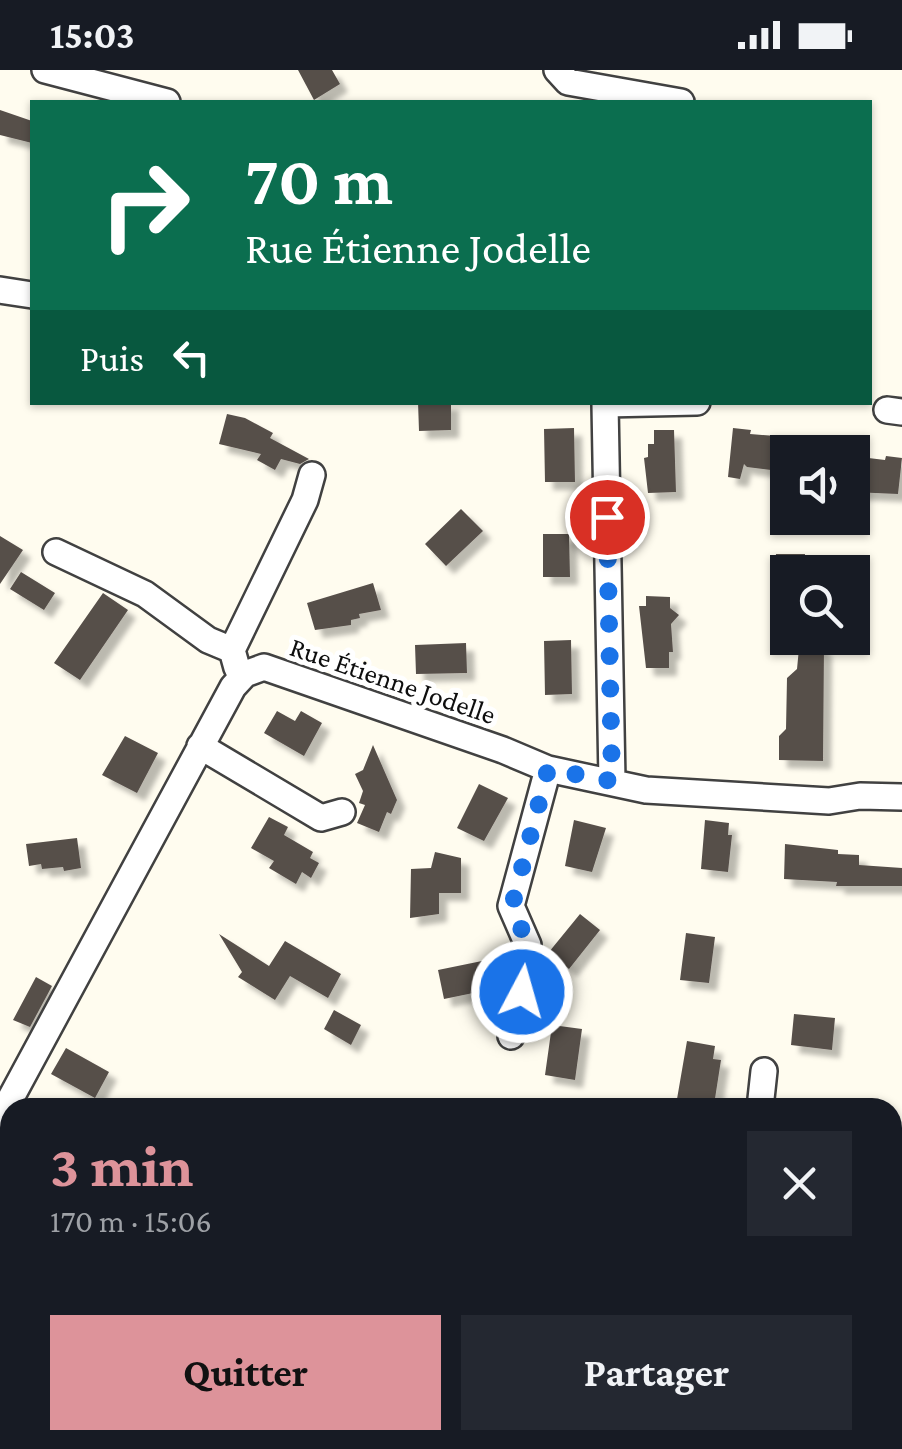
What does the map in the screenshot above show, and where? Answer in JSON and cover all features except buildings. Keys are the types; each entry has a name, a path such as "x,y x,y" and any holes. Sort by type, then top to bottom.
{"street":[{"path":"46,70 160,100"},
{"path":"557,70 568,82 670,100"},
{"path":"0,290 30,295"},
{"path":"604,405 612,781"},
{"path":"11,1098 200,746 233,687 245,674 237,668 232,650 305,500 312,475"},
{"path":"56,552 145,594 208,640 232,650"},
{"name":"Rue Étienne Jodelle","path":"245,674 264,668 548,769 646,790 829,802 860,796 902,798"},
{"path":"200,746 322,818 342,812"},
{"path":"510,1036 522,992 528,945 512,906 548,769"},
{"path":"761,1098 764,1071"}],"route":[{"path":"522,992 528,945 512,906 548,769 612,781 607,517"}]}
